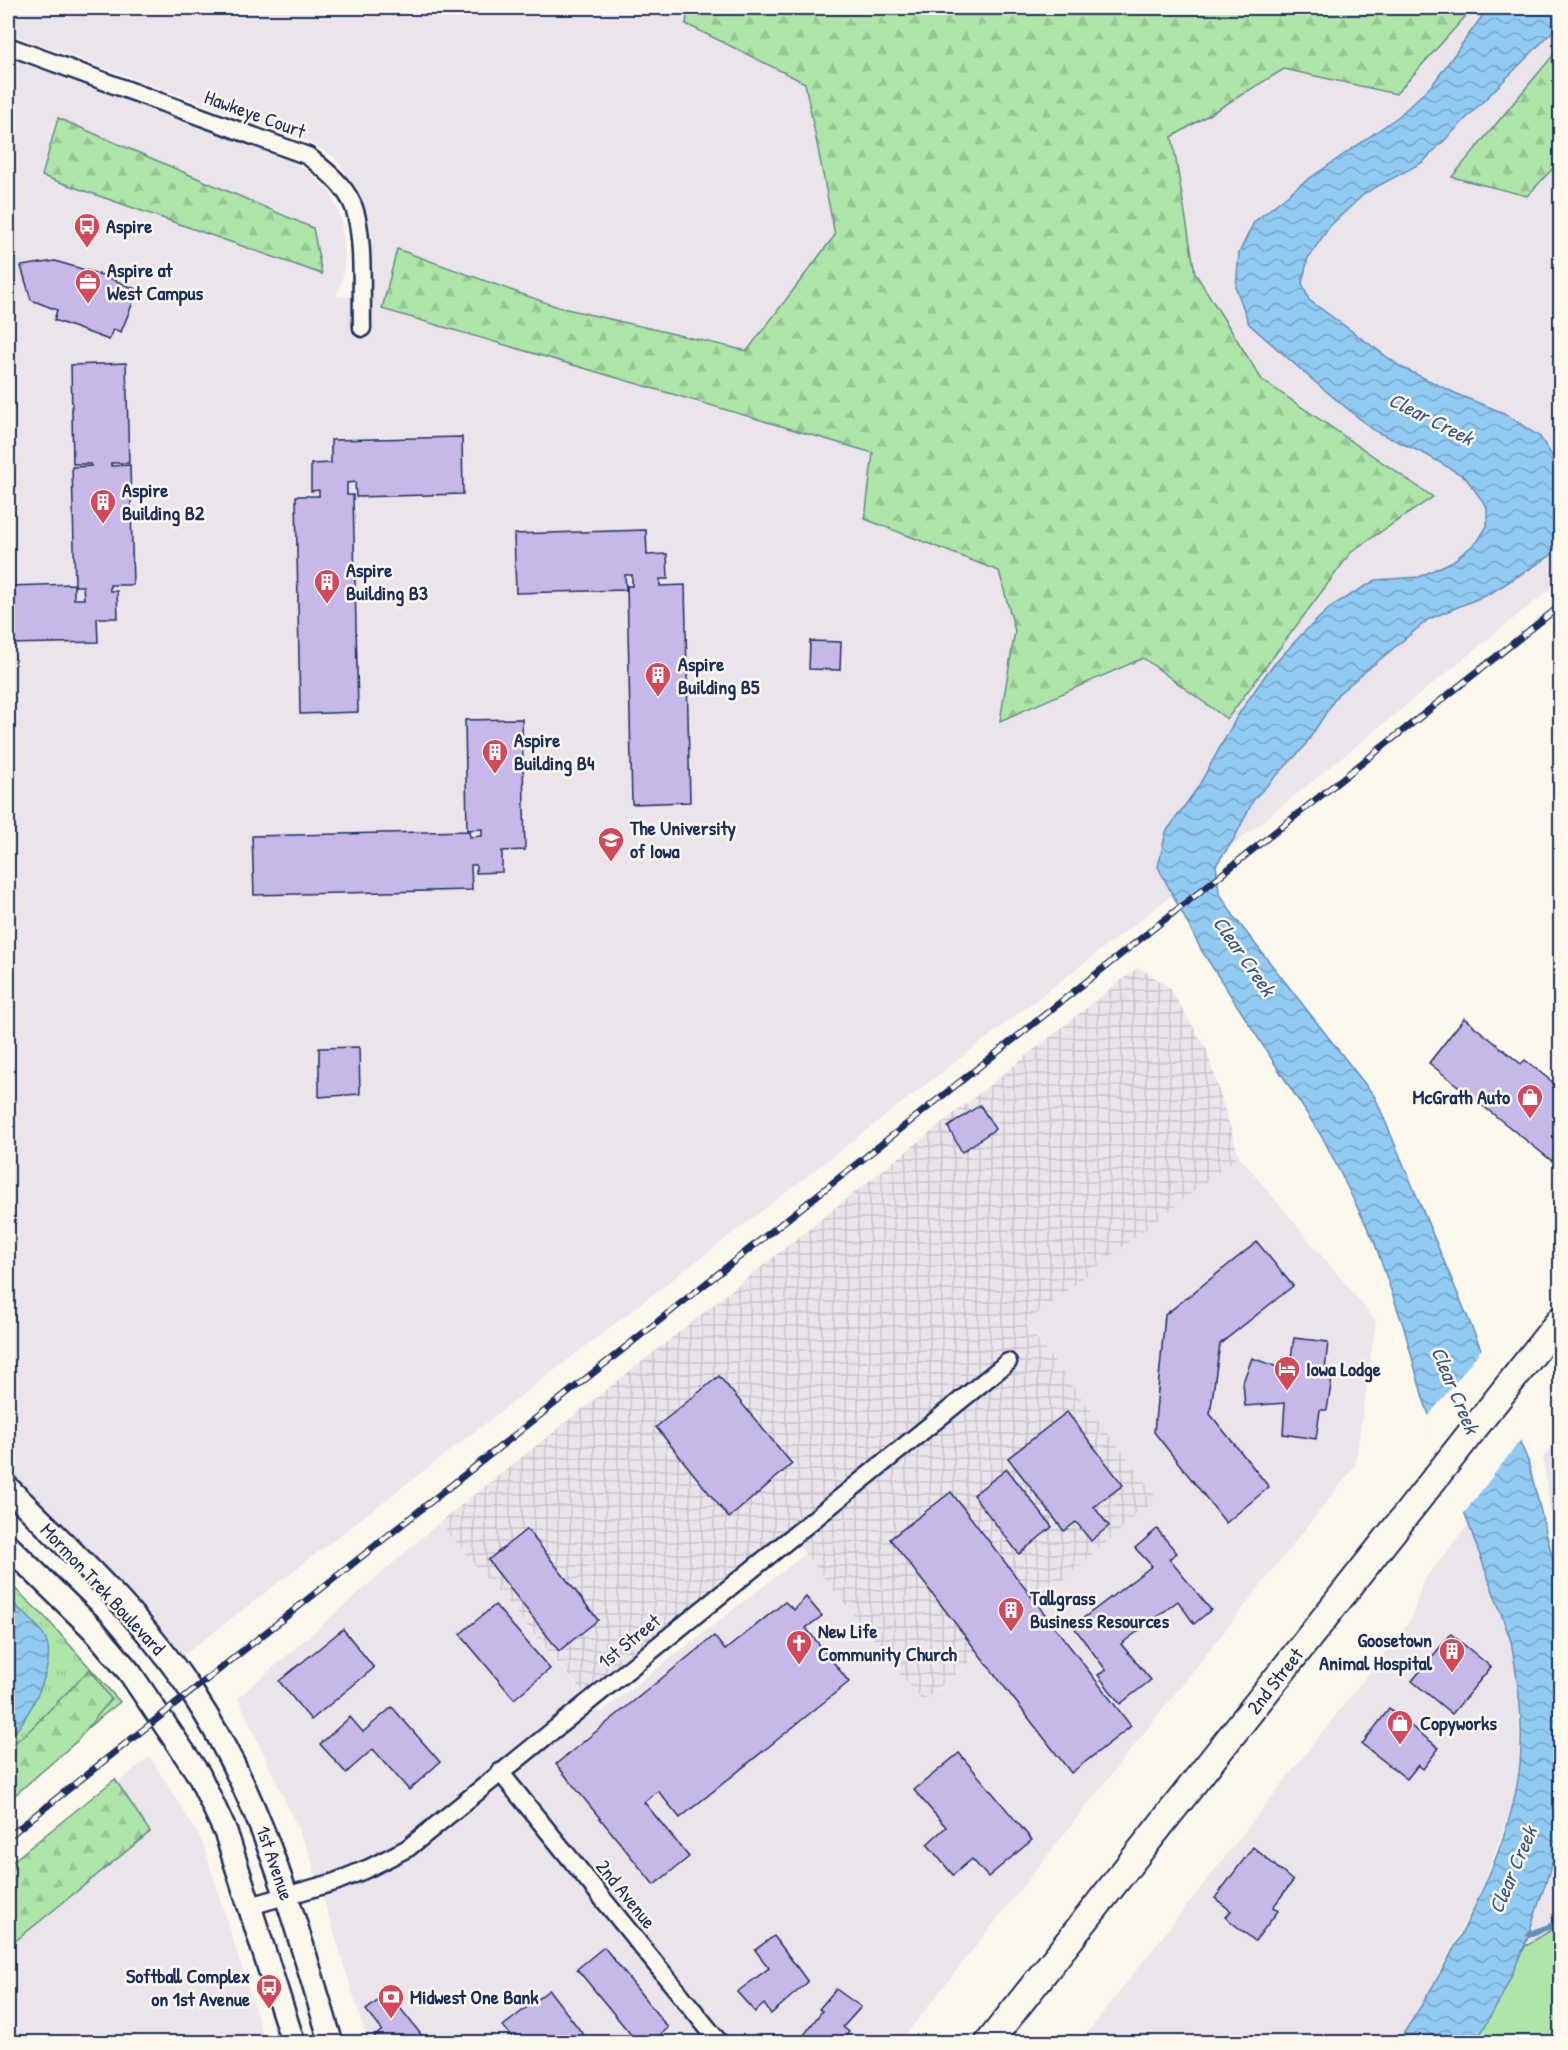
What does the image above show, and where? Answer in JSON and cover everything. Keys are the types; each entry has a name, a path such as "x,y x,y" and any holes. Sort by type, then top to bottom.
{"main road":[{"name":"2nd Street","path":"989,2043 1560,1320"},
{"name":"Mormon Trek Boulevard","path":"8,1488 126,1609 156,1643 193,1693"},
{"name":"Mormon Trek Boulevard","path":"8,1546 93,1629 156,1709"},
{"name":"1st Avenue","path":"193,1693 230,1758 261,1821 331,2043"},
{"name":"1st Avenue","path":"156,1709 199,1775 226,1833 293,2043"}],"street":[{"name":"Hawkeye Court","path":"8,46 283,146 315,161 338,181 353,204 358,231 362,328"},
{"name":"1st Street","path":"250,1906 369,1868 408,1848 1008,1362"},
{"name":"2nd Avenue","path":"500,1772 719,2043"}],"shaded area":[{"name":"The University of Iowa","path":"8,8 1560,8 1560,581 1157,907 180,1658 123,1587 8,1474 8,58 292,161 310,173 330,192 341,219 345,260 342,281 336,296 370,298 370,231 361,195 335,158 309,142 8,33"},
{"path":"1138,967 1169,987 1206,1048 1239,1156 1025,1323 1157,1498 923,1702 787,1531 583,1692 439,1523"},
{"path":"1239,1156 1376,1321 1355,1466 900,2042 368,2042 309,1853 238,1698 439,1523 600,1713 805,1554 924,1702 1156,1498 1025,1322"},
{"path":"1560,1436 1560,1581 1543,1458"},
{"path":"1468,1525 1511,1641 1518,1681 1520,1763 1515,1797 1480,1893 1422,2005 1398,2042 1080,2042 1411,1619 1423,1581"},
{"path":"150,1757 202,1841 265,2042 8,2042 8,1870"},
{"path":"1560,1832 1560,1925 1526,1945"}],"green space":[{"path":"688,8 1473,8 1396,94 1284,69 1172,137 1195,273 1262,380 1433,497 1352,551 1227,719 1143,658 1000,721 1015,631 999,571 865,519 873,453 382,309 397,249 558,307 747,351 835,235 805,83 686,24"},
{"path":"1560,47 1560,161 1527,196 1452,177"},
{"path":"58,118 313,228 322,274 42,176"},
{"path":"8,1582 46,1618 120,1702 8,1791"},
{"path":"90,1669 111,1699 77,1741 8,1801 8,1748 28,1732"},
{"path":"115,1779 150,1832 8,1947 8,1865"},
{"path":"1560,1925 1560,2042 1467,2042 1526,1945"}],"water":[{"name":"Clear Creek","path":"1488,8 1560,8 1560,24 1423,162 1365,193 1330,226 1308,258 1302,283 1309,300 1401,367 1461,396 1504,413 1540,437 1556,462 1560,486 1560,538 1550,556 1489,594 1429,619 1338,694 1304,747 1254,799 1234,839 1216,865 1219,892 1235,918 1375,1097 1528,1461 1560,1587 1560,1839 1525,1945 1502,1996 1476,2042 1398,2042 1456,1945 1491,1871 1504,1834 1514,1798 1521,1748 1520,1702 1511,1641 1423,1398 1404,1328 1374,1241 1324,1140 1202,951 1158,867 1166,832 1198,787 1238,715 1269,670 1302,634 1333,605 1376,580 1419,577 1453,561 1478,541 1487,526 1487,507 1465,477 1427,455 1375,431 1316,383 1249,324 1236,288 1239,253 1254,222 1300,185 1399,116 1433,84"},
{"path":"8,1599 39,1628 46,1640 48,1651 44,1678 38,1693 24,1720 8,1740"}],"pier":[{"path":"1484,1346 1522,1438 1462,1516 1427,1418"}],"building":[{"name":"Aspire at West Campus","path":"55,261 102,275 138,290 121,332 113,329 109,340 54,320 57,310 31,300 21,266"},
{"path":"8,308 10,366 8,366"},
{"name":"Aspire Building B2","path":"126,363 129,463 111,463 111,466 130,465 133,585 110,585 110,591 117,591 118,618 97,618 98,642 8,644 8,586 74,584 74,599 84,599 83,586 75,586 72,467 91,466 90,464 73,464 71,365"},
{"name":"Aspire Building B3","path":"462,437 463,494 356,497 355,482 347,483 347,495 353,495 358,712 300,714 296,496 319,496 319,490 311,491 311,464 331,463 331,440"},
{"name":"Aspire Building B5","path":"646,530 647,555 667,554 668,579 660,579 660,586 685,585 690,802 632,804 627,586 632,586 632,575 625,575 626,590 516,593 514,534"},
{"path":"810,641 841,642 840,670 809,669"},
{"name":"Aspire Building B4","path":"522,719 525,850 502,851 502,872 476,873 476,865 471,865 472,890 254,895 252,836 469,831 470,837 482,836 482,829 467,830 465,720"},
{"name":"McGrath Auto","path":"1464,1018 1521,1064 1525,1060 1560,1088 1560,1151 1552,1161 1429,1063"},
{"path":"359,1047 360,1094 319,1097 319,1048"},
{"path":"980,1105 995,1129 962,1152 948,1127"},
{"path":"1257,1242 1293,1286 1220,1344 1210,1414 1269,1487 1226,1523 1154,1432 1165,1315"},
{"name":"Iowa Lodge","path":"1294,1338 1328,1342 1325,1371 1333,1372 1327,1410 1320,1410 1316,1439 1283,1434 1285,1403 1245,1406 1243,1382 1252,1358 1289,1371"},
{"path":"719,1376 792,1464 729,1518 656,1427"},
{"path":"1067,1412 1123,1485 1094,1507 1109,1526 1091,1541 1076,1522 1064,1531 1008,1458"},
{"path":"1007,1469 1052,1527 1019,1554 973,1495"},
{"name":"Tallgrass Business Resources","path":"951,1492 1131,1726 1071,1773 890,1539"},
{"path":"527,1529 598,1620 559,1651 488,1560"},
{"path":"1157,1529 1177,1553 1169,1559 1211,1610 1194,1624 1178,1601 1121,1644 1151,1680 1120,1704 1098,1675 1106,1670 1073,1626 1152,1566 1135,1548"},
{"path":"806,1597 822,1616 806,1628 849,1682 680,1818 658,1791 644,1802 689,1857 654,1885 556,1764 714,1636 725,1650 785,1602 794,1610"},
{"path":"495,1605 550,1669 514,1699 460,1634"},
{"path":"343,1629 374,1668 311,1720 279,1681"},
{"name":"Goosetown Animal Hospital","path":"1451,1634 1491,1667 1452,1714 1412,1681"},
{"path":"392,1707 440,1762 409,1790 373,1749 346,1773 320,1744 350,1717 363,1732"},
{"name":"Copyworks","path":"1389,1709 1439,1748 1423,1769 1418,1765 1407,1779 1362,1744"},
{"path":"959,1753 1032,1840 988,1877 972,1859 953,1875 927,1844 946,1827 914,1790"},
{"path":"1253,1847 1293,1881 1273,1907 1278,1911 1255,1941 1225,1917 1231,1911 1215,1898"},
{"path":"774,1936 808,1982 771,2014 764,2004 755,2012 737,1992 769,1968 755,1950"},
{"path":"604,1947 668,2028 652,2042 637,2042 577,1969"},
{"path":"836,1989 861,2007 843,2027 849,2032 843,2041 836,2036 831,2042 806,2042 801,2039 822,2011 819,2009"},
{"path":"549,1990 589,2042 516,2042 503,2026"},
{"name":"Midwest One Bank","path":"383,1997 390,2004 393,1999 427,2042 379,2042 374,2037 382,2030 366,2010"}],"waterway":[{"path":"1529,1934 1560,1923"}],"railway":[{"path":"8,1837 1560,606"}],"place":[{"name":"Aspire","path":"87,249"},
{"name":"Aspire at West Campus","path":"88,305"},
{"name":"Aspire Building B2","path":"103,525"},
{"name":"Aspire Building B3","path":"327,605"},
{"name":"Aspire Building B5","path":"658,698"},
{"name":"Aspire Building B4","path":"495,775"},
{"name":"The University of Iowa","path":"611,863"},
{"name":"McGrath Auto","path":"1530,1120"},
{"name":"Iowa Lodge","path":"1287,1392"},
{"name":"Tallgrass Business Resources","path":"1011,1633"},
{"name":"New Life Community Church","path":"799,1666"},
{"name":"Goosetown Animal Hospital","path":"1452,1674"},
{"name":"Copyworks","path":"1400,1746"},
{"name":"Softball Complex on 1st Avenue","path":"269,2010"},
{"name":"Midwest One Bank","path":"391,2020"}]}
